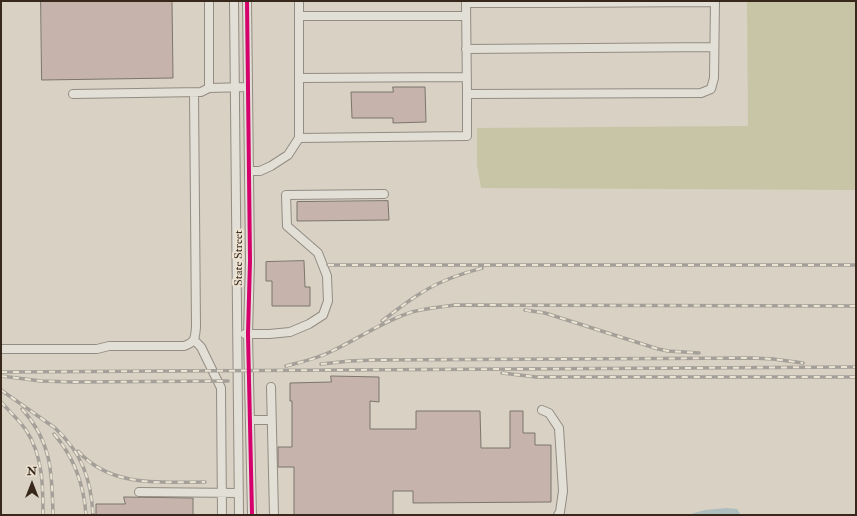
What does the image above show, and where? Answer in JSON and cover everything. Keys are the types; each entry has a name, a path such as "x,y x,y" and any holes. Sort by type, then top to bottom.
{"street":[{"path":"208,1 209,88"},
{"name":"State Street","path":"234,1 239,515"},
{"name":"State Street","path":"247,1 250,261 248,334 252,515"},
{"path":"249,171 260,171 272,166 288,156 299,138 299,1"},
{"path":"299,138 467,136 466,2 714,1 714,78 711,89 700,93 467,94"},
{"path":"299,16 466,16"},
{"path":"466,49 714,48"},
{"path":"298,78 467,77"},
{"path":"73,94 194,93 201,92 209,88 248,87"},
{"path":"1,349 97,349 109,346 184,346 190,344 194,340 196,327 194,93"},
{"path":"238,334 290,332 309,324 322,315 328,301 327,276 318,253 287,226 286,195 384,194"},
{"path":"194,340 201,347 221,388 222,515"},
{"path":"271,387 274,515"},
{"path":"542,410 549,413 559,428 563,491 560,512 558,515"},
{"path":"250,420 272,420"},
{"path":"140,492 239,493"}],"shaded area":[{"path":"747,1 856,1 856,190 481,188 477,165 477,128 748,126"},
{"path":"727,508 737,509 741,515 687,515 705,510"}],"building":[{"path":"41,1 172,1 173,78 42,80"},
{"path":"393,87 425,87 426,122 393,123 393,118 352,118 351,92 393,92"},
{"path":"388,201 389,220 297,221 297,202"},
{"path":"304,261 305,287 310,287 310,306 272,306 272,281 266,281 266,262"},
{"path":"331,376 379,377 379,402 370,401 370,429 416,429 416,411 480,411 481,448 510,448 510,411 523,411 523,433 535,433 535,445 551,445 551,502 413,503 413,491 393,491 393,515 294,515 294,467 278,467 278,447 292,447 292,401 290,401 290,383 331,382"},
{"path":"124,497 193,498 193,515 96,515 96,504 125,504"}],"railway":[{"path":"328,265 856,265"},
{"path":"382,321 428,289 454,277 482,268"},
{"path":"286,366 325,354 381,325 412,312 455,305 856,306"},
{"path":"525,310 545,313 658,349 699,353"},
{"path":"321,364 373,360 752,358 803,363"},
{"path":"1,372 856,367"},
{"path":"502,373 536,377 856,377"},
{"path":"1,376 41,381 73,382 228,381"},
{"path":"1,390 55,428 72,447 87,478 93,515"},
{"path":"1,402 26,430 36,450 41,471 43,515"},
{"path":"22,409 32,421 45,446 51,472 53,515"},
{"path":"54,434 67,452 77,472 83,493 86,515"},
{"path":"78,451 91,463 121,477 154,482 205,482"}],"cycle path":[{"path":"247,1 250,261 248,334 252,515"}]}
